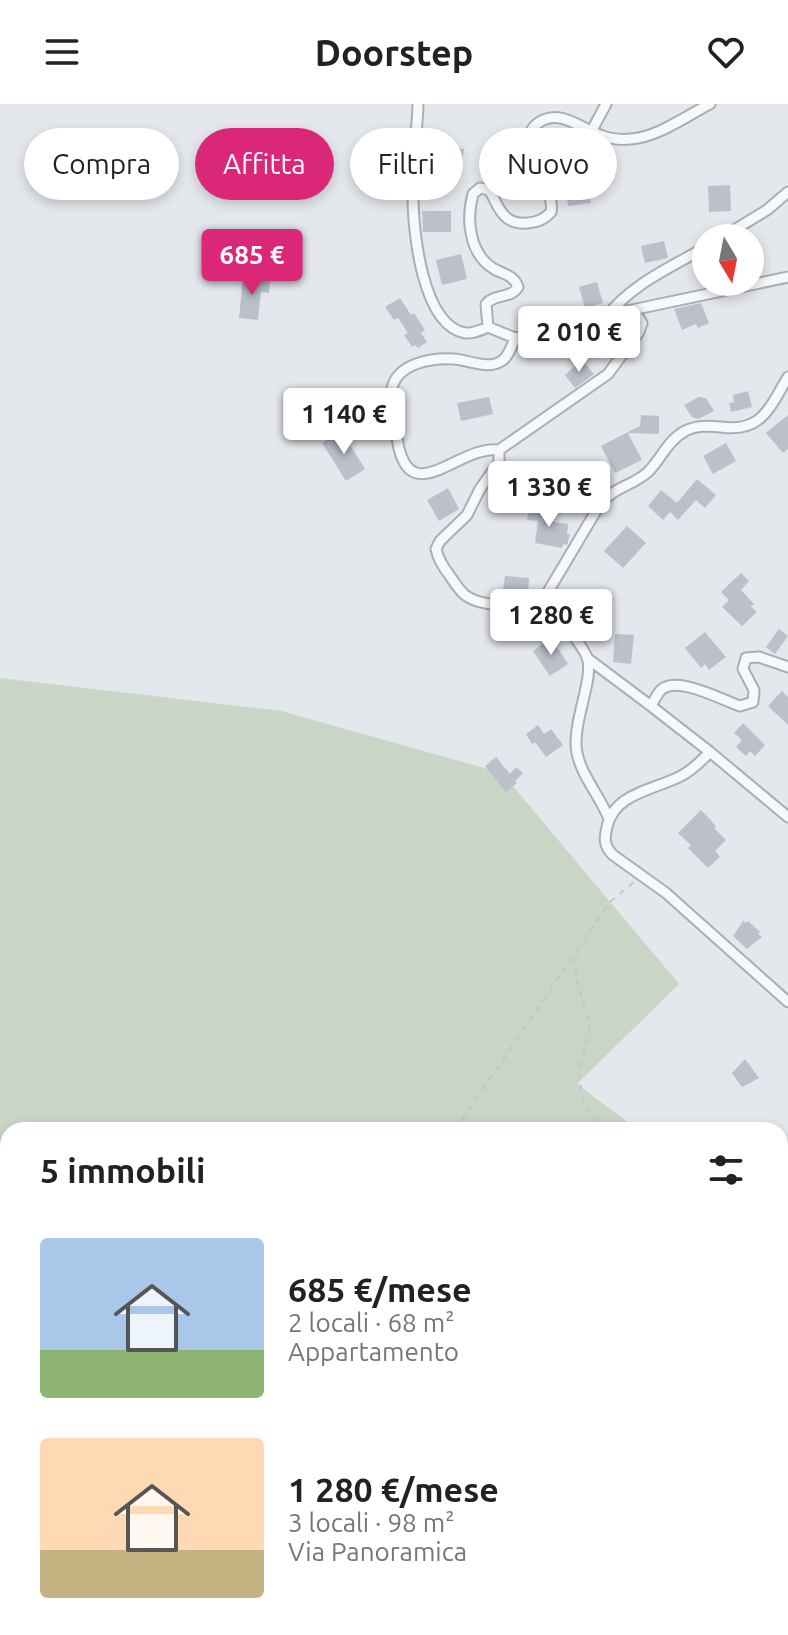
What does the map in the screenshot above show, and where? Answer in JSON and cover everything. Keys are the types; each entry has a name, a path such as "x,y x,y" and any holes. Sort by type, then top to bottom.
{"street":[{"path":"418,104 413,205 428,293 437,313 455,329 472,333 488,327 515,338 788,277"},
{"path":"593,128 606,104"},
{"path":"617,138 638,138 710,104"},
{"path":"533,128 555,117 567,119 584,128"},
{"path":"479,189 473,194 471,219 477,253 490,267 515,279 518,287 514,292 486,304 488,327"},
{"path":"743,224 788,192"},
{"path":"495,200 503,214 515,222 532,222 546,218 551,212 551,200"},
{"path":"607,316 634,289 692,255"},
{"path":"515,338 511,350 500,362 486,365 449,359 407,367 398,374 392,388 399,451 403,463 413,473 433,471 482,451 499,450 608,374 642,326 638,316 627,311"},
{"path":"539,607 599,506 610,493 645,474 671,442 685,431 701,426 737,428 754,424 766,413 788,377"},
{"path":"499,450 501,458 467,515 437,543 436,553 460,590 468,597 494,604 539,607 551,612 587,658 710,752 788,817"},
{"path":"651,706 663,689 675,685 747,706 753,702 755,694 743,669 746,658 759,657 788,667"},
{"path":"587,658 586,684 576,729 576,749 584,773 609,819"},
{"path":"710,752 687,772 626,799 616,807 604,839 610,852 675,901 788,1002"}],"path":[{"path":"460,1122 610,902 642,875"},
{"path":"576,953 576,978 590,1027 579,1074 582,1097 596,1122"}],"green space":[{"path":"0,678 281,711 502,773 679,984 577,1084 627,1122 0,1122"}],"building":[{"path":"730,185 731,211 709,212 708,186"},
{"path":"567,200 591,200 591,203 568,206"},
{"path":"422,211 451,211 451,232 423,232"},
{"path":"664,241 668,258 645,263 641,246"},
{"path":"461,254 467,279 442,285 436,260"},
{"path":"243,277 270,280 269,293 261,292 258,320 239,318"},
{"path":"597,282 603,303 585,308 579,287"},
{"path":"400,298 425,330 421,333 427,342 418,348 415,345 412,347 404,335 408,333 398,318 394,320 385,307"},
{"path":"701,303 709,323 682,330 674,309"},
{"path":"582,360 594,374 575,388 565,375"},
{"path":"748,391 752,407 731,412 729,403 734,402 733,395"},
{"path":"489,397 493,414 461,421 457,403"},
{"path":"699,397 706,398 714,411 698,419 692,417 684,405"},
{"path":"641,415 659,416 659,434 628,433 642,460 615,473 601,446 640,426"},
{"path":"788,415 788,449 783,453 766,433"},
{"path":"341,431 365,469 346,481 322,443"},
{"path":"726,443 736,461 713,474 703,456"},
{"path":"697,479 716,495 705,508 696,500 678,520 670,512 663,520 648,506 661,490 677,503"},
{"path":"448,488 459,509 439,521 427,500"},
{"path":"539,507 549,509 547,521 568,524 567,534 570,534 567,545 563,544 562,548 535,543 538,521 527,520 529,510 538,511"},
{"path":"627,526 646,543 623,568 604,551"},
{"path":"741,573 749,581 741,590 757,612 742,626 722,607 729,600 721,592"},
{"path":"505,576 529,578 528,598 502,597"},
{"path":"779,629 788,636 775,654 766,647"},
{"path":"705,632 726,657 709,670 705,664 701,668 685,648"},
{"path":"615,634 634,635 631,664 613,662"},
{"path":"551,638 568,664 550,676 533,651"},
{"path":"782,691 788,697 788,725 768,706"},
{"path":"743,723 765,745 755,756 750,751 746,756 736,747 742,740 734,733"},
{"path":"538,725 544,734 551,729 563,745 546,757 526,734"},
{"path":"496,757 510,774 516,767 523,773 506,792 485,766"},
{"path":"701,810 726,840 715,851 720,857 708,868 678,833"},
{"path":"743,921 748,921 762,937 747,949 733,936"},
{"path":"745,1059 759,1078 742,1087 732,1073"}]}
